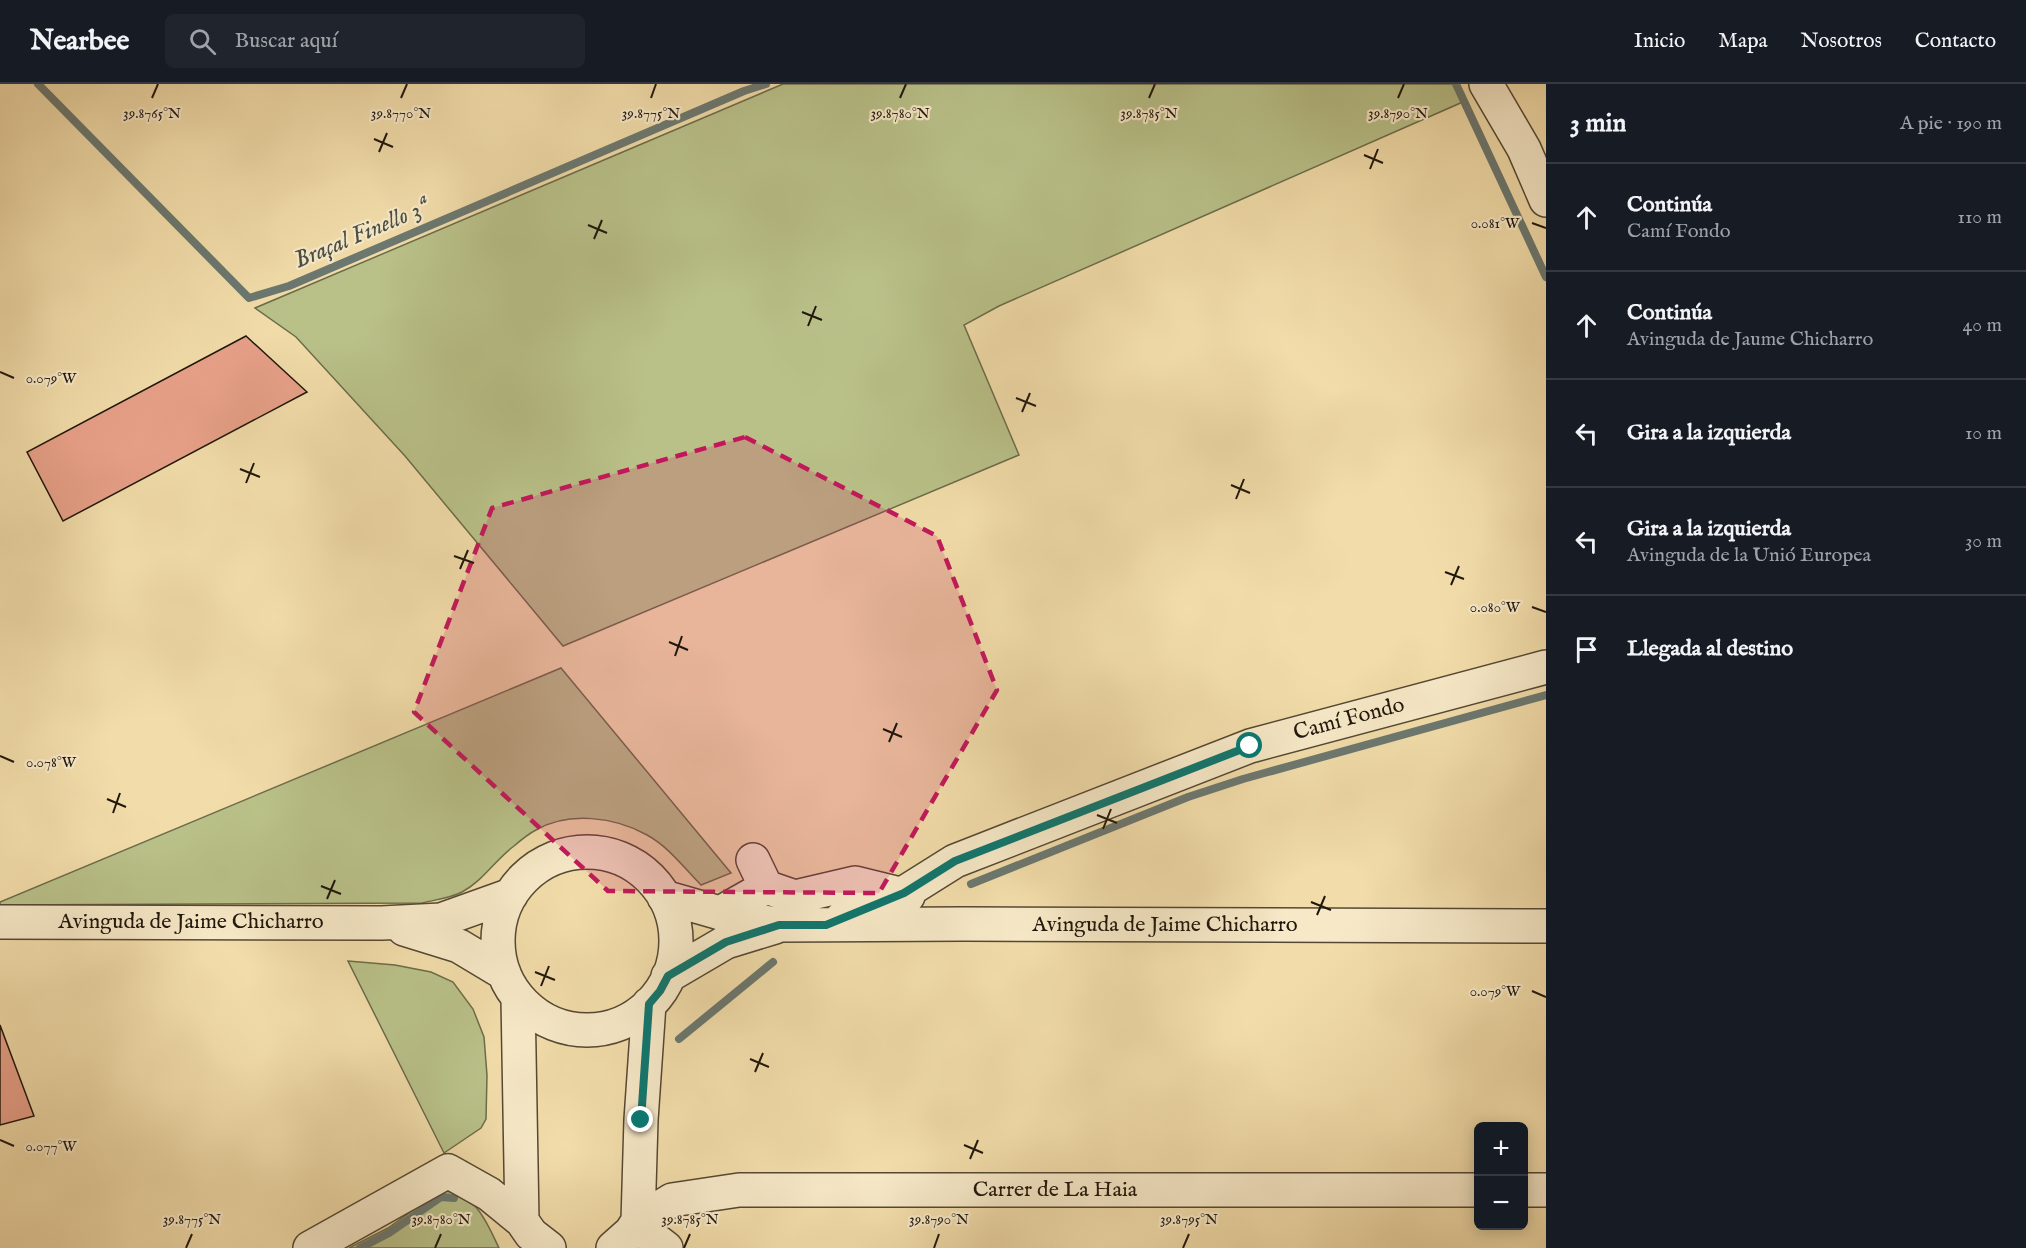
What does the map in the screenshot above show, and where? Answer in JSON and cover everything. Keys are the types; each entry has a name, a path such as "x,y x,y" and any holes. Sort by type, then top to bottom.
{"street":[{"path":"1486,84 1535,147 1546,200"},
{"name":"Camí Fondo","path":"826,925 904,893 955,861 1250,746 1546,667"},
{"path":"382,923 459,946 511,985 534,1012 552,1023 572,1029 593,1030 613,1026 632,1017 649,1004 660,991 674,957 675,936 672,916 664,897 652,880 636,867 618,857 588,852 558,857 539,866 524,878 511,895 503,913 498,933 499,954 511,985 539,1240"},
{"path":"720,913 760,874 795,897 855,882 904,893 964,924"},
{"path":"382,923 441,920 511,895"},
{"path":"664,897 720,913 779,925"},
{"name":"Avinguda de Jaime Chicharro","path":"0,922 382,923"},
{"path":"668,976 726,942 779,925"},
{"name":"Avinguda de Jaime Chicharro","path":"779,925 1546,926"},
{"path":"649,1004 637,1223 666,1248"},
{"path":"310,1248 448,1172 489,1194 539,1240"},
{"name":"Carrer de La Haia","path":"613,1248 632,1232 637,1223 672,1200 738,1190 1474,1190"},
{"path":"1528,1190 1546,1190"}],"highlighted area":[{"path":"745,437 937,536 997,690 879,893 608,891 414,712 492,508"}],"green space":[{"path":"783,84 1457,84 1465,101 999,306 964,325 1019,455 563,646 405,456 296,337 255,308"},
{"path":"561,668 731,873 701,885 669,852 647,835 607,820 577,818 549,824 525,837 462,892 422,903 0,905 0,902"},
{"path":"348,961 395,965 431,972 453,982 473,1009 484,1037 487,1075 486,1119 481,1128 444,1153"},
{"path":"441,1190 463,1197 478,1210 499,1248 349,1248 388,1228"}],"building":[{"path":"246,336 307,392 63,521 27,452"},
{"path":"0,1025 34,1116 0,1125"}],"waterway":[{"name":"Braçal Finello 3ª","path":"38,84 249,298 289,286 744,91 766,84"},
{"name":"Braçal Finello 3ª","path":"1456,84 1546,277"},
{"path":"971,884 1188,797 1243,779 1546,695"},
{"path":"679,1039 773,962"},
{"path":"360,1248 389,1233 441,1197 454,1198"}],"route":[{"path":"641,1120 649,1004 660,991 668,976 726,942 779,925 826,925 904,893 955,861 1250,746"}]}
